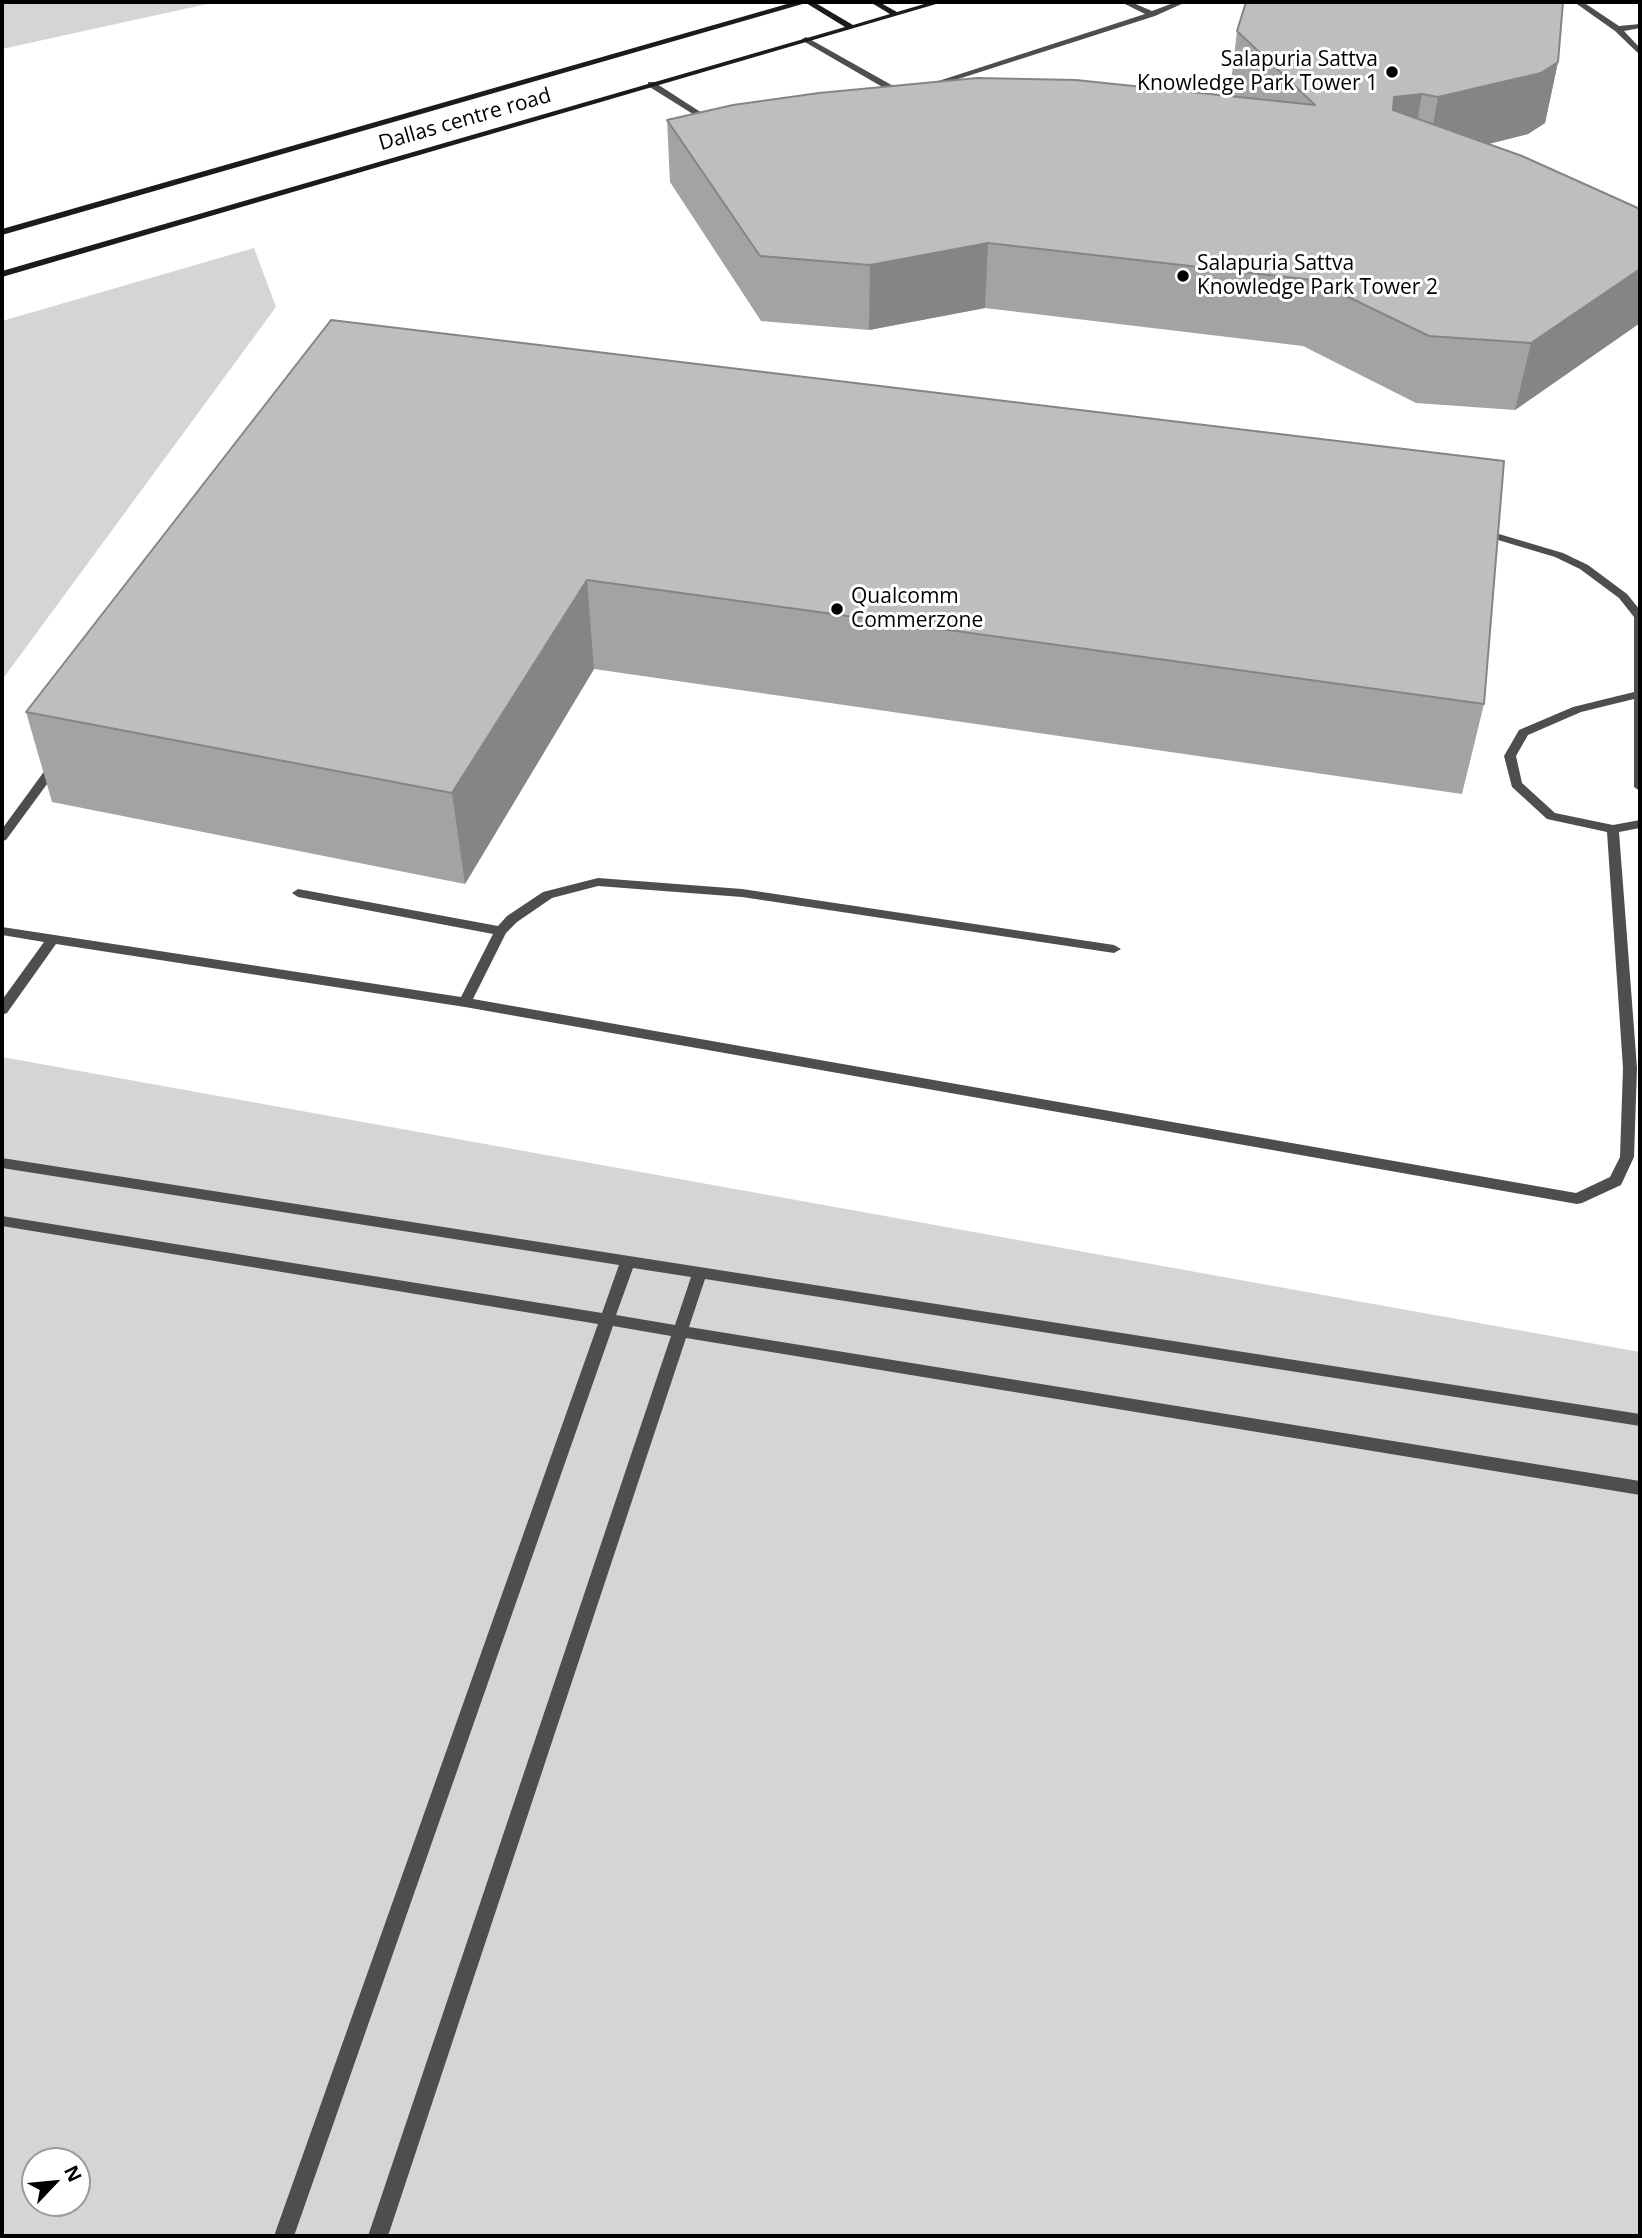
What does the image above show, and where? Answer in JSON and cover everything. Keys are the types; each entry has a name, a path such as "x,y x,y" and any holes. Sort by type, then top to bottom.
{"street":[{"name":"Dallas centre road","path":"2,232 802,2"},
{"path":"809,2 851,27"},
{"path":"874,2 896,14"},
{"name":"Dallas centre road","path":"2,274 939,2"},
{"path":"1125,2 1152,14"},
{"path":"806,39 898,95 1182,2"},
{"path":"1578,2 1618,29 1640,53"},
{"path":"1618,29 1640,26"},
{"path":"651,84 714,124"},
{"path":"1475,531 1559,555 1584,566 1623,596 1640,617 1640,787"},
{"path":"1640,694 1577,709 1523,733 1510,757 1516,784 1552,816 1613,830 1640,824"},
{"path":"2,837 60,759"},
{"path":"2,932 465,1002 1577,1199 1616,1181 1627,1157 1635,1060 1613,830"},
{"path":"465,1002 501,931 512,919 548,895 598,882 742,893 1114,949"},
{"path":"298,892 501,931"},
{"path":"2,1010 51,941"},
{"path":"2,1163 1640,1420"},
{"path":"2,1220 1640,1488"},
{"path":"284,2236 628,1261"},
{"path":"378,2236 700,1273"}],"shaded area":[{"path":"2,2 216,2 2,49"},
{"path":"254,248 276,307 2,680 2,321"},
{"path":"2,1057 1640,1352 1640,2236 2,2236"}],"building":[{"path":"1246,2 1563,2 1558,62 1541,73 1438,97 1422,94 1394,97 1393,110 1522,156 1640,209 1640,269 1531,343 1429,336 1313,280 988,243 870,265 760,256 667,120 733,105 819,93 977,78 1076,80 1315,105 1237,31"},
{"name":"Qualcomm Commerzone","path":"331,320 1504,461 1484,704 587,580 452,793 26,712"}],"place":[{"name":"Salapuria Sattva Knowledge Park Tower 1","path":"1392,72"},
{"name":"Salapuria Sattva Knowledge Park Tower 2","path":"1183,276"},
{"name":"Qualcomm Commerzone","path":"837,609"}]}
